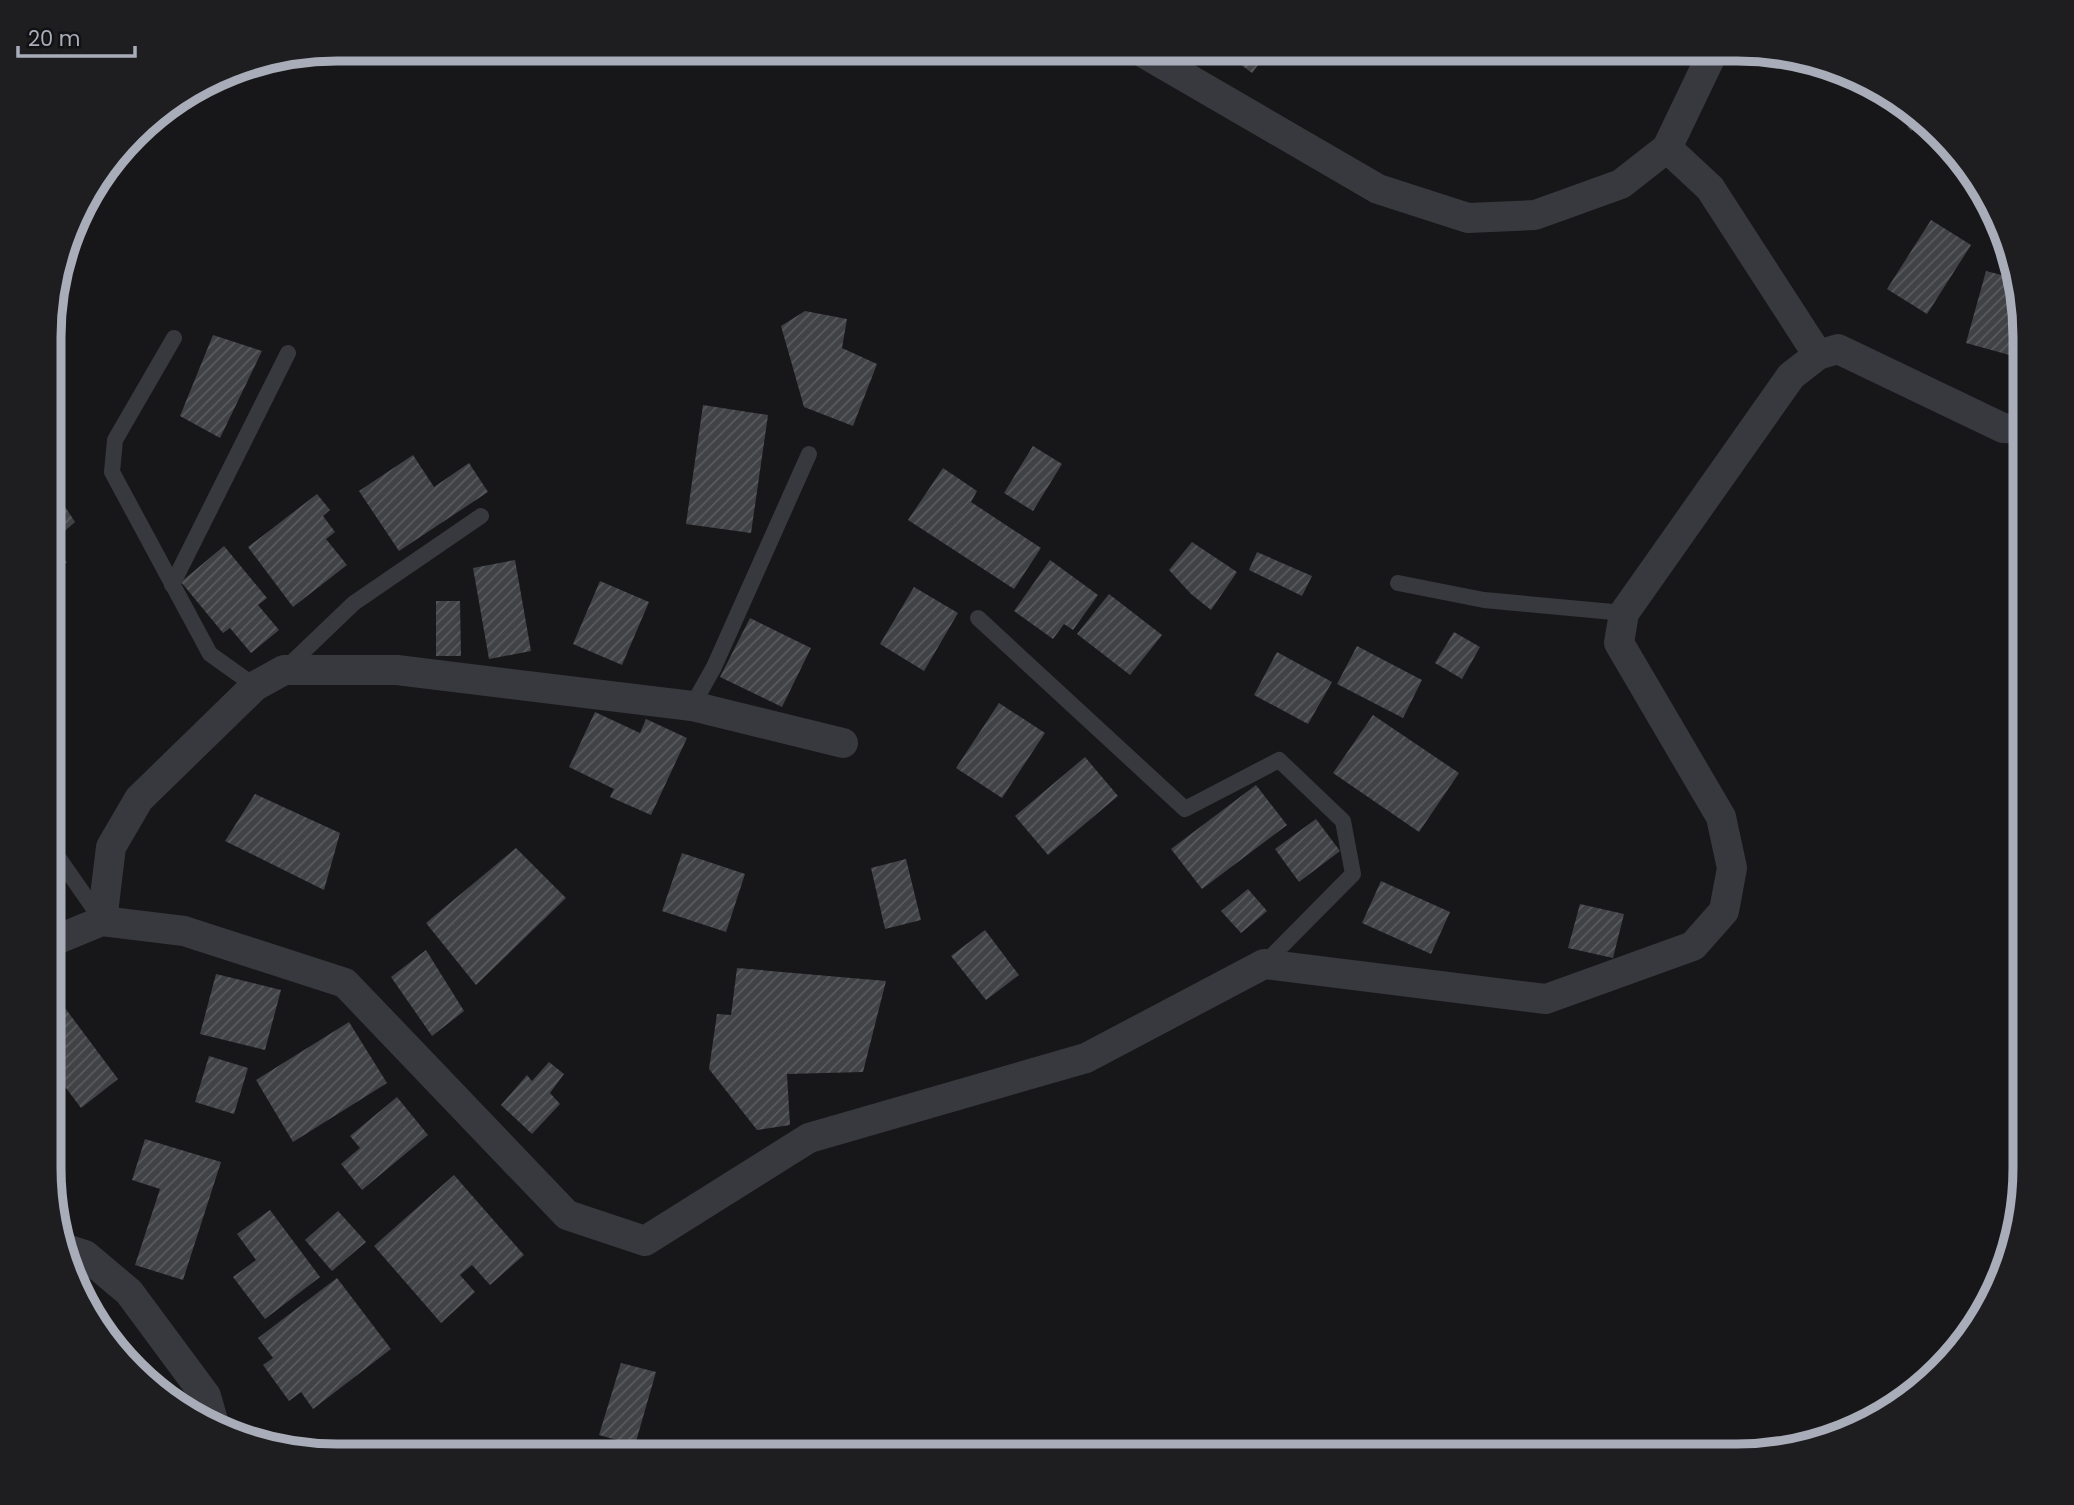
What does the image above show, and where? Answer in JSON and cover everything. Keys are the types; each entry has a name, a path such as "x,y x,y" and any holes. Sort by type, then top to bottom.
{"street":[{"path":"1159,61 1378,189 1468,218 1535,215 1621,184 1667,148 1709,61"},
{"path":"1667,148 1710,188 1818,355"},
{"path":"61,938 102,921 184,931 345,983 567,1215 645,1241 809,1138 1086,1058 1264,964 1546,999 1693,946 1724,911 1732,868 1721,817 1619,643 1624,613 1790,376 1818,355 1838,349 2003,428 2013,428"},
{"path":"102,921 111,847 139,799 255,686 284,670 397,670 692,706 842,743"},
{"path":"75,1251 85,1255 130,1292 206,1396 211,1413"}],"lane":[{"path":"174,338 115,440 112,471 210,654 255,686"},
{"path":"172,585 288,354"},
{"path":"692,706 714,667 809,454"},
{"path":"284,670 354,603 481,516"},
{"path":"1398,583 1484,600 1624,613"},
{"path":"978,618 1185,809 1279,761 1343,821 1353,874 1264,964"},
{"path":"61,862 102,921"}],"building":[{"path":"1236,61 1261,61 1252,73"},
{"path":"1898,113 1916,127 1911,131"},
{"path":"1931,220 1971,245 1927,314 1887,289"},
{"path":"1986,271 2005,276 2012,320 2013,356 1966,343"},
{"path":"805,311 847,319 842,348 877,364 853,426 804,407 781,326"},
{"path":"213,335 262,351 220,438 180,416"},
{"path":"703,405 768,415 751,533 686,524"},
{"path":"1033,446 1062,464 1033,511 1004,493"},
{"path":"413,455 434,487 469,463 488,492 399,551 359,491"},
{"path":"943,468 977,491 971,502 1041,548 1014,589 908,520"},
{"path":"317,494 330,510 323,516 335,532 326,539 347,565 293,607 248,547"},
{"path":"61,501 75,522 61,534"},
{"path":"1192,542 1237,572 1211,610 1191,594 1169,570"},
{"path":"224,546 267,598 258,605 279,630 251,653 230,628 223,633 181,582"},
{"path":"1257,552 1312,576 1302,596 1249,570"},
{"path":"515,560 531,651 489,659 473,568"},
{"path":"1050,560 1098,595 1073,630 1064,624 1053,639 1014,611"},
{"path":"600,581 649,602 622,665 573,644"},
{"path":"914,587 958,613 924,671 880,644"},
{"path":"1109,594 1162,635 1130,675 1077,634"},
{"path":"436,601 460,601 461,656 436,656"},
{"path":"750,618 811,648 782,707 720,677"},
{"path":"1454,632 1480,647 1462,679 1435,663"},
{"path":"1357,646 1422,680 1403,718 1337,684"},
{"path":"1277,652 1332,682 1308,724 1254,695"},
{"path":"999,703 1045,733 1002,798 956,768"},
{"path":"595,712 640,733 646,719 687,738 651,815 610,797 614,789 569,767"},
{"path":"1373,715 1459,773 1419,832 1333,773"},
{"path":"1085,757 1118,796 1048,855 1015,816"},
{"path":"1256,785 1287,825 1202,889 1171,849"},
{"path":"255,794 340,833 324,890 225,841"},
{"path":"1316,819 1340,851 1299,882 1275,849"},
{"path":"516,848 566,898 476,985 426,923"},
{"path":"682,853 745,874 726,932 662,911"},
{"path":"906,859 921,920 885,929 871,868"},
{"path":"1381,881 1450,912 1431,954 1362,923"},
{"path":"1248,889 1267,911 1241,933 1221,911"},
{"path":"1580,904 1624,914 1613,958 1568,948"},
{"path":"985,930 1019,975 986,1000 951,956"},
{"path":"426,950 464,1011 432,1036 391,977"},
{"path":"737,968 886,981 863,1072 787,1074 790,1125 757,1130 709,1069 717,1014 731,1015"},
{"path":"216,974 281,990 265,1050 200,1034"},
{"path":"61,1005 118,1079 81,1108 61,1081"},
{"path":"349,1022 387,1083 293,1142 256,1080"},
{"path":"209,1056 248,1068 234,1114 195,1102"},
{"path":"549,1062 564,1074 550,1093 560,1104 532,1134 501,1105 527,1075 532,1081"},
{"path":"397,1097 428,1135 362,1190 341,1164 360,1148 350,1136"},
{"path":"145,1139 221,1162 183,1280 135,1265 160,1189 132,1180"},
{"path":"454,1175 524,1255 490,1285 472,1265 460,1275 475,1292 441,1323 374,1246"},
{"path":"270,1210 320,1277 265,1319 233,1277 256,1260 237,1234"},
{"path":"338,1211 366,1242 332,1271 305,1240"},
{"path":"337,1278 391,1349 313,1409 301,1392 289,1401 263,1365 273,1358 258,1338"},
{"path":"621,1363 656,1372 635,1444 599,1435"}]}
